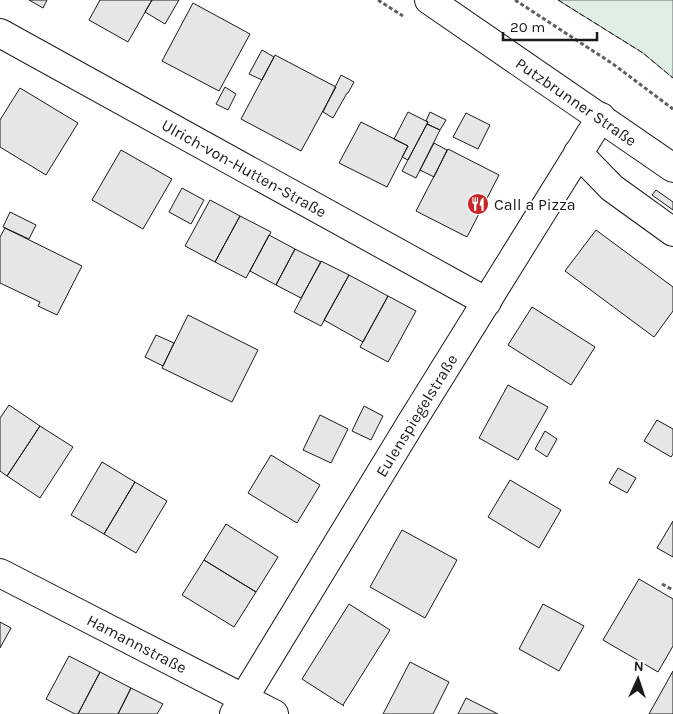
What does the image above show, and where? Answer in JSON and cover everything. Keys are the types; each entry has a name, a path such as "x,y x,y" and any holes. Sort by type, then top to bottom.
{"street":[{"name":"Putzbrunner Straße","path":"429,0 673,168"},
{"name":"Ulrich-von-Hutten-Straße","path":"0,33 487,302"},
{"name":"Eulenspiegelstraße","path":"239,706 411,423 601,117"},
{"path":"578,153 612,188 673,232"},
{"name":"Hamannstraße","path":"0,573 239,706 274,714"}],"path":[{"path":"515,0 613,64 673,109"},
{"path":"662,584 673,590"}],"green space":[{"path":"558,0 673,0 673,78 643,53"}],"building":[{"path":"29,0 47,0 43,8"},
{"path":"100,0 152,0 128,42 89,20"},
{"path":"152,0 179,0 165,24 145,12"},
{"path":"193,3 250,34 219,91 162,61"},
{"path":"262,50 274,57 262,80 249,74"},
{"path":"275,55 336,87 301,151 241,119"},
{"path":"341,75 354,82 333,118 323,112"},
{"path":"225,87 236,94 228,110 216,104"},
{"path":"20,88 78,123 46,175 0,147 0,120"},
{"path":"408,112 428,122 408,160 402,157 408,146 394,139"},
{"path":"430,112 446,120 440,130 427,124 428,122 426,121"},
{"path":"466,113 490,125 478,149 453,137"},
{"path":"361,122 408,146 387,187 339,163"},
{"path":"427,124 440,130 416,178 402,171"},
{"path":"434,143 447,150 434,177 420,170"},
{"path":"448,149 499,175 467,237 416,211"},
{"path":"121,150 172,179 143,229 92,200"},
{"path":"182,188 204,200 191,224 169,212"},
{"path":"656,190 673,202 673,210 652,195"},
{"path":"210,200 240,216 215,262 185,246"},
{"path":"10,212 36,225 29,239 3,227"},
{"path":"240,216 271,232 246,278 215,262"},
{"path":"5,228 82,266 57,315 38,306 40,302 0,283 0,237"},
{"path":"596,230 673,287 673,311 654,337 565,271"},
{"path":"269,235 295,249 276,285 250,271"},
{"path":"295,249 321,262 301,298 276,285"},
{"path":"321,261 349,275 321,326 294,312"},
{"path":"349,275 388,296 363,342 324,320"},
{"path":"388,296 416,311 388,362 360,347"},
{"path":"532,307 595,347 571,385 508,345"},
{"path":"188,315 258,350 232,402 162,368"},
{"path":"156,335 174,343 163,366 145,357"},
{"path":"508,385 548,407 518,460 479,438"},
{"path":"9,405 40,426 7,476 0,471 0,418"},
{"path":"364,406 383,416 371,440 352,431"},
{"path":"320,415 348,429 331,463 303,450"},
{"path":"657,420 673,429 673,454 671,457 644,441"},
{"path":"40,426 73,447 40,498 7,476"},
{"path":"545,431 557,439 547,457 535,449"},
{"path":"271,455 320,485 297,523 248,493"},
{"path":"102,462 135,482 104,534 71,515"},
{"path":"618,468 636,478 627,493 609,483"},
{"path":"510,480 561,510 539,548 488,517"},
{"path":"135,482 167,501 136,553 104,534"},
{"path":"673,521 673,557 657,548"},
{"path":"226,524 278,557 256,592 204,560"},
{"path":"402,530 457,560 425,618 370,587"},
{"path":"204,560 256,592 234,627 182,595"},
{"path":"639,579 673,599 673,646 658,672 603,640"},
{"path":"349,604 390,630 344,706 302,679"},
{"path":"543,604 584,626 559,671 519,649"},
{"path":"0,622 11,628 0,648"},
{"path":"69,656 100,672 78,714 46,699"},
{"path":"410,662 449,682 433,714 383,714"},
{"path":"673,671 673,714 649,714"},
{"path":"100,672 131,688 118,714 78,714"},
{"path":"131,688 163,704 157,714 118,714"},
{"path":"466,698 498,714 458,714"}],"fence":[{"path":"558,0 643,53 673,78"}],"place":[{"name":"Call a Pizza","path":"478,204"}]}
